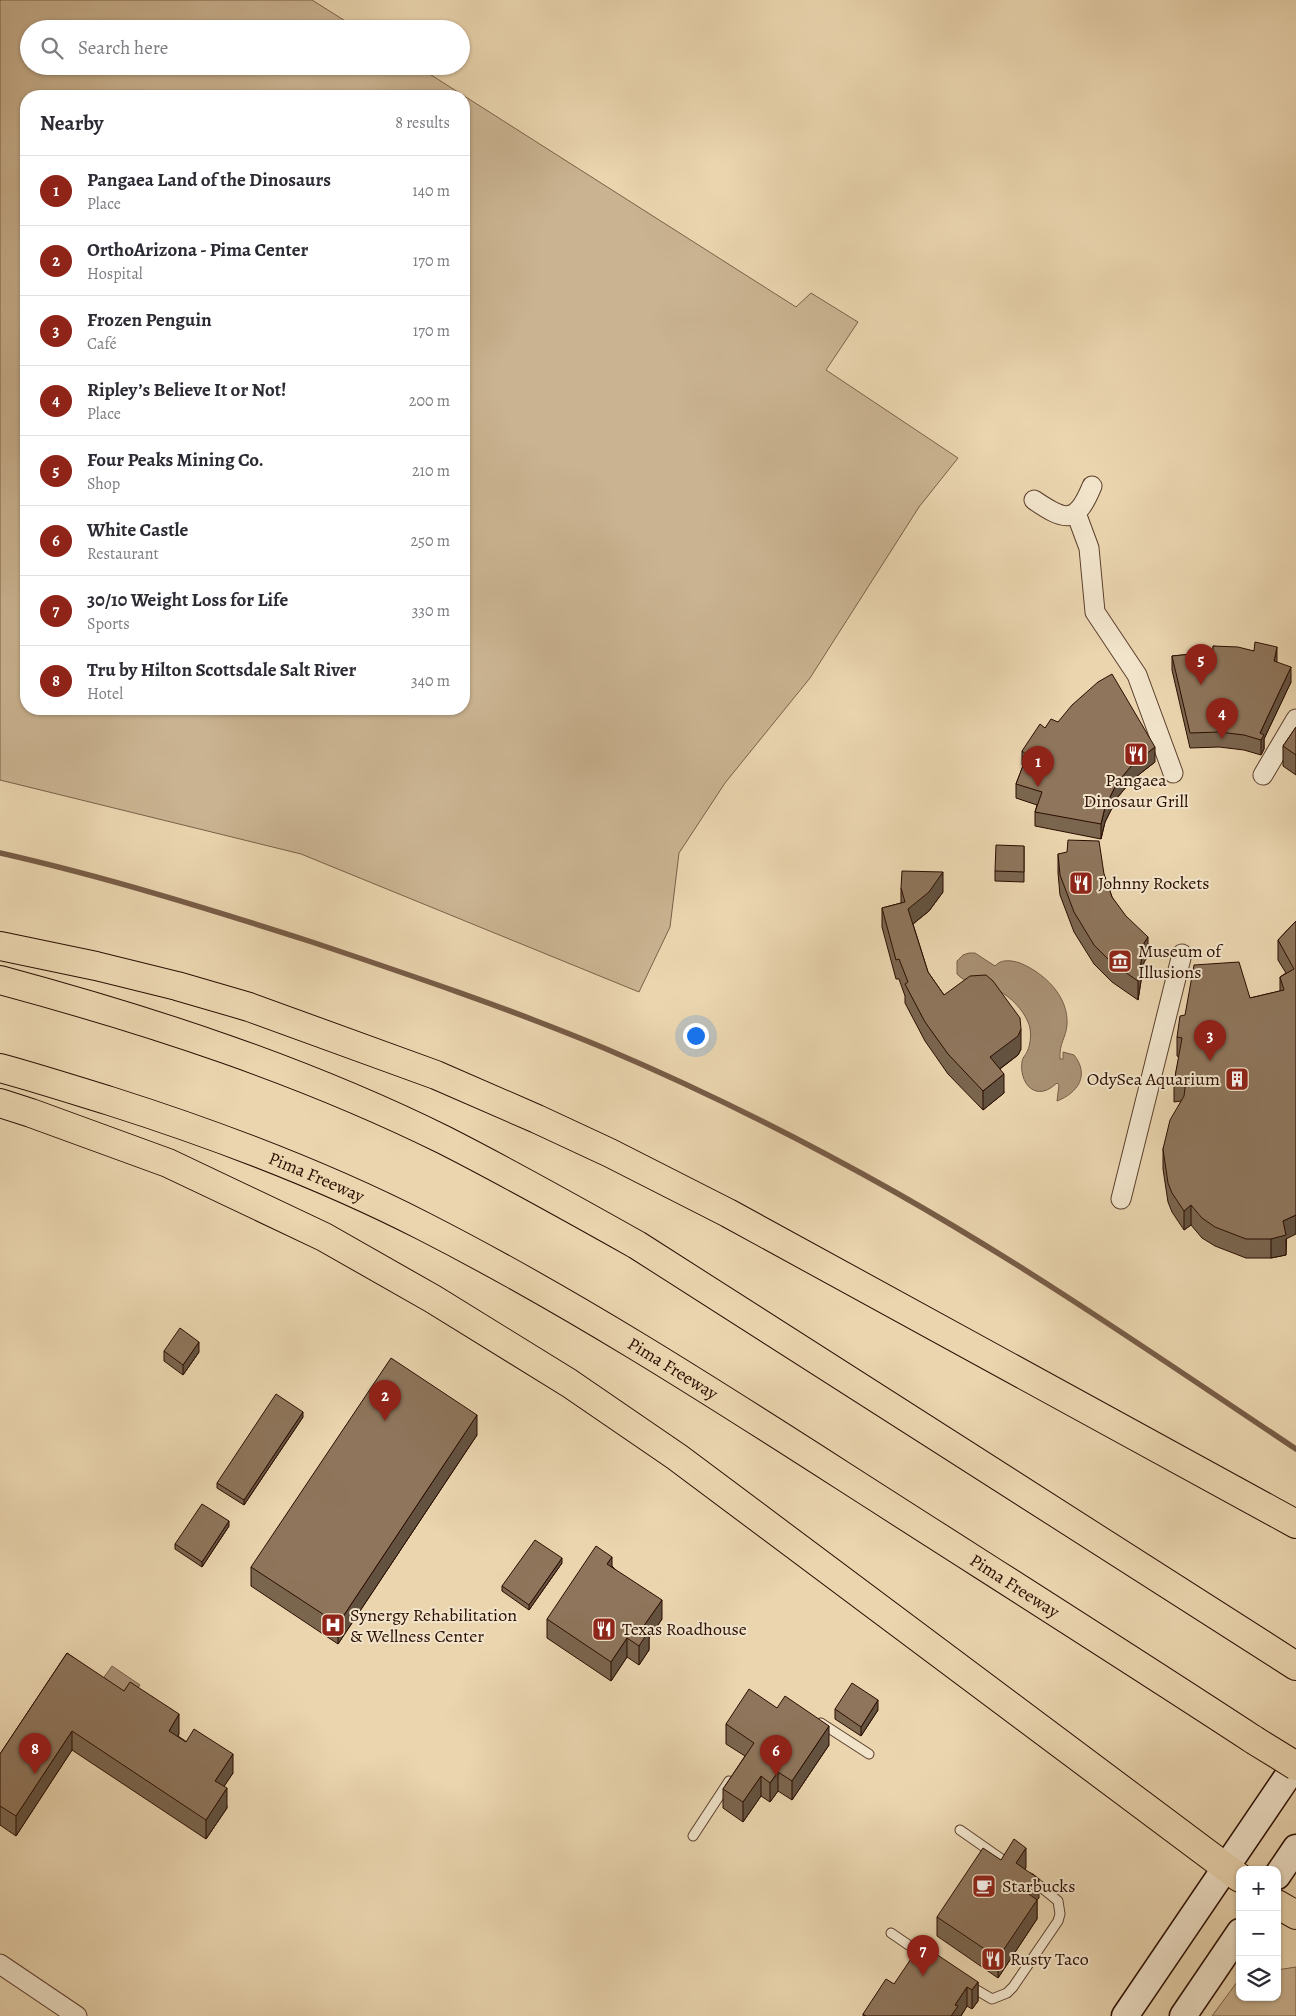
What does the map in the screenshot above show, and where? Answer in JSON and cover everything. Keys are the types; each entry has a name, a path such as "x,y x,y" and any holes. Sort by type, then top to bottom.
{"highway":[{"path":"0,946 105,968 249,1007 436,1075 521,1112 610,1153 728,1213 1296,1524"},
{"path":"0,980 174,1030 268,1065 366,1105 443,1140 544,1192 661,1260 1296,1666"},
{"name":"Pima Freeway","path":"0,1068 110,1101 219,1138 317,1177 420,1224 490,1261 613,1332 756,1420 1254,1740 1296,1765"},
{"path":"0,1103 31,1112 168,1163 306,1228 433,1299 569,1383 677,1456 1233,1873"},
{"path":"1281,1906 1296,1915"}],"main road":[{"path":"1125,2016 1233,1873 1296,1765"},
{"path":"1281,1870 1296,1848"},
{"path":"1183,2016 1236,1938"}],"street":[{"path":"1034,500 1054,514 1065,517 1076,513 1086,501 1092,486"},
{"path":"1076,513 1089,548 1095,612 1137,675 1172,773"},
{"path":"1263,775 1296,718"},
{"path":"1121,1199 1182,954"},
{"path":"0,1964 77,2016"}],"lane":[{"path":"813,1718 869,1754"},
{"path":"693,1836 735,1772"},
{"path":"960,1830 1010,1865"},
{"path":"958,1978 992,1999 1007,1993 1058,1920 1060,1914 1058,1901 1035,1881 1022,1873"},
{"path":"891,1933 933,1961"}],"shaded area":[{"path":"0,0 312,0 344,20 20,20 20,75 431,75 455,90 20,90 20,715 470,715 470,100 796,307 811,293 858,322 826,370 958,458 919,507 810,678 725,783 679,853 670,927 639,992 301,854 0,780"},
{"path":"975,953 995,966 1000,962 1013,961 1029,967 1046,979 1059,995 1067,1014 1067,1025 1060,1059 1063,1059 1063,1052 1074,1055 1079,1062 1081,1070 1081,1076 1076,1088 1064,1098 1057,1101 1059,1085 1057,1083 1048,1090 1036,1091 1026,1083 1023,1075 1022,1059 1028,1049 1030,1029 1026,1017 1012,1000 999,991 966,981 957,974 957,961 963,955"},
{"path":"112,1666 140,1685 130,1700 102,1680"},
{"path":"1296,1967 1296,2016 1212,2016 1236,1983 1236,2001 1281,2001 1281,1969"}],"building":[{"path":"1255,642 1277,647 1274,661 1291,667 1260,733 1264,735 1261,740 1244,735 1219,732 1190,733 1172,656 1213,652 1213,646 1238,647 1254,651"},
{"path":"1112,674 1155,747 1132,765 1117,783 1105,807 1101,824 1035,812 1042,792 1016,784 1027,755 1022,751 1040,724 1045,728 1051,719 1058,722 1072,705 1098,682"},
{"path":"1296,727 1296,755 1283,746"},
{"path":"1068,840 1099,841 1104,874 1112,897 1126,916 1148,937 1144,943 1138,981 1112,963 1094,945 1074,912 1060,875 1058,854 1067,852"},
{"path":"996,845 1024,846 1024,872 995,871"},
{"path":"902,871 943,872 929,892 908,909 928,972 944,995 970,976 986,975 993,981 1020,1018 1021,1029 1018,1036 990,1057 1004,1074 983,1091 948,1054 925,1022 905,984 908,982 899,959 896,960 882,908 905,902 901,888"},
{"name":"OdySea Aquarium","path":"1296,921 1296,1215 1283,1221 1286,1235 1271,1239 1246,1239 1215,1227 1202,1218 1191,1205 1184,1211 1168,1183 1163,1149 1170,1120 1184,1096 1186,1081 1174,1082 1182,1038 1177,1037 1180,1016 1185,1015 1194,965 1239,962 1250,998 1284,990 1280,977 1294,969 1278,940"},
{"path":"180,1328 199,1342 183,1365 164,1351"},
{"path":"391,1358 477,1415 338,1624 251,1567"},
{"path":"276,1394 303,1412 244,1500 217,1483"},
{"path":"202,1504 229,1521 202,1562 175,1544"},
{"path":"535,1540 562,1558 529,1605 502,1586"},
{"name":"Texas Roadhouse","path":"596,1546 612,1557 607,1564 662,1600 643,1627 649,1631 639,1646 627,1638 611,1662 547,1619"},
{"path":"67,1653 124,1691 130,1682 179,1714 169,1731 186,1742 194,1729 233,1754 215,1781 227,1788 206,1820 72,1731 16,1816 0,1806 0,1754"},
{"path":"852,1683 878,1700 861,1727 835,1709"},
{"path":"749,1689 777,1708 785,1696 829,1726 792,1781 778,1772 770,1783 761,1776 743,1802 723,1789 754,1743 726,1724"},
{"path":"1014,1839 1026,1848 1016,1863 1039,1879 1029,1894 1037,1900 998,1958 937,1917 983,1848 1001,1860"},
{"path":"921,1944 978,1982 972,1990 967,1987 955,2005 958,2006 951,2016 866,2016 863,2014 886,1979 894,1984"}],"waterway":[{"path":"0,853 79,872 157,894 312,942 532,1019 678,1081 824,1153 946,1222 1048,1284 1296,1449"}],"place":[{"name":"Four Peaks Mining Co.","path":"1201,685"},
{"name":"Ripley’s Believe It or Not!","path":"1222,739"},
{"name":"Pangaea Dinosaur Grill","path":"1136,754"},
{"name":"Pangaea Land of the Dinosaurs","path":"1038,787"},
{"name":"Johnny Rockets","path":"1081,883"},
{"name":"Museum of Illusions","path":"1120,961"},
{"name":"Frozen Penguin","path":"1210,1061"},
{"name":"OdySea Aquarium","path":"1237,1079"},
{"name":"OrthoArizona - Pima Center","path":"385,1421"},
{"name":"Synergy Rehabilitation & Wellness Center","path":"333,1625"},
{"name":"Texas Roadhouse","path":"604,1629"},
{"name":"Tru by Hilton Scottsdale Salt River","path":"35,1774"},
{"name":"White Castle","path":"776,1776"},
{"name":"Starbucks","path":"984,1886"},
{"name":"Rusty Taco","path":"993,1959"},
{"name":"30/10 Weight Loss for Life","path":"923,1976"}]}
